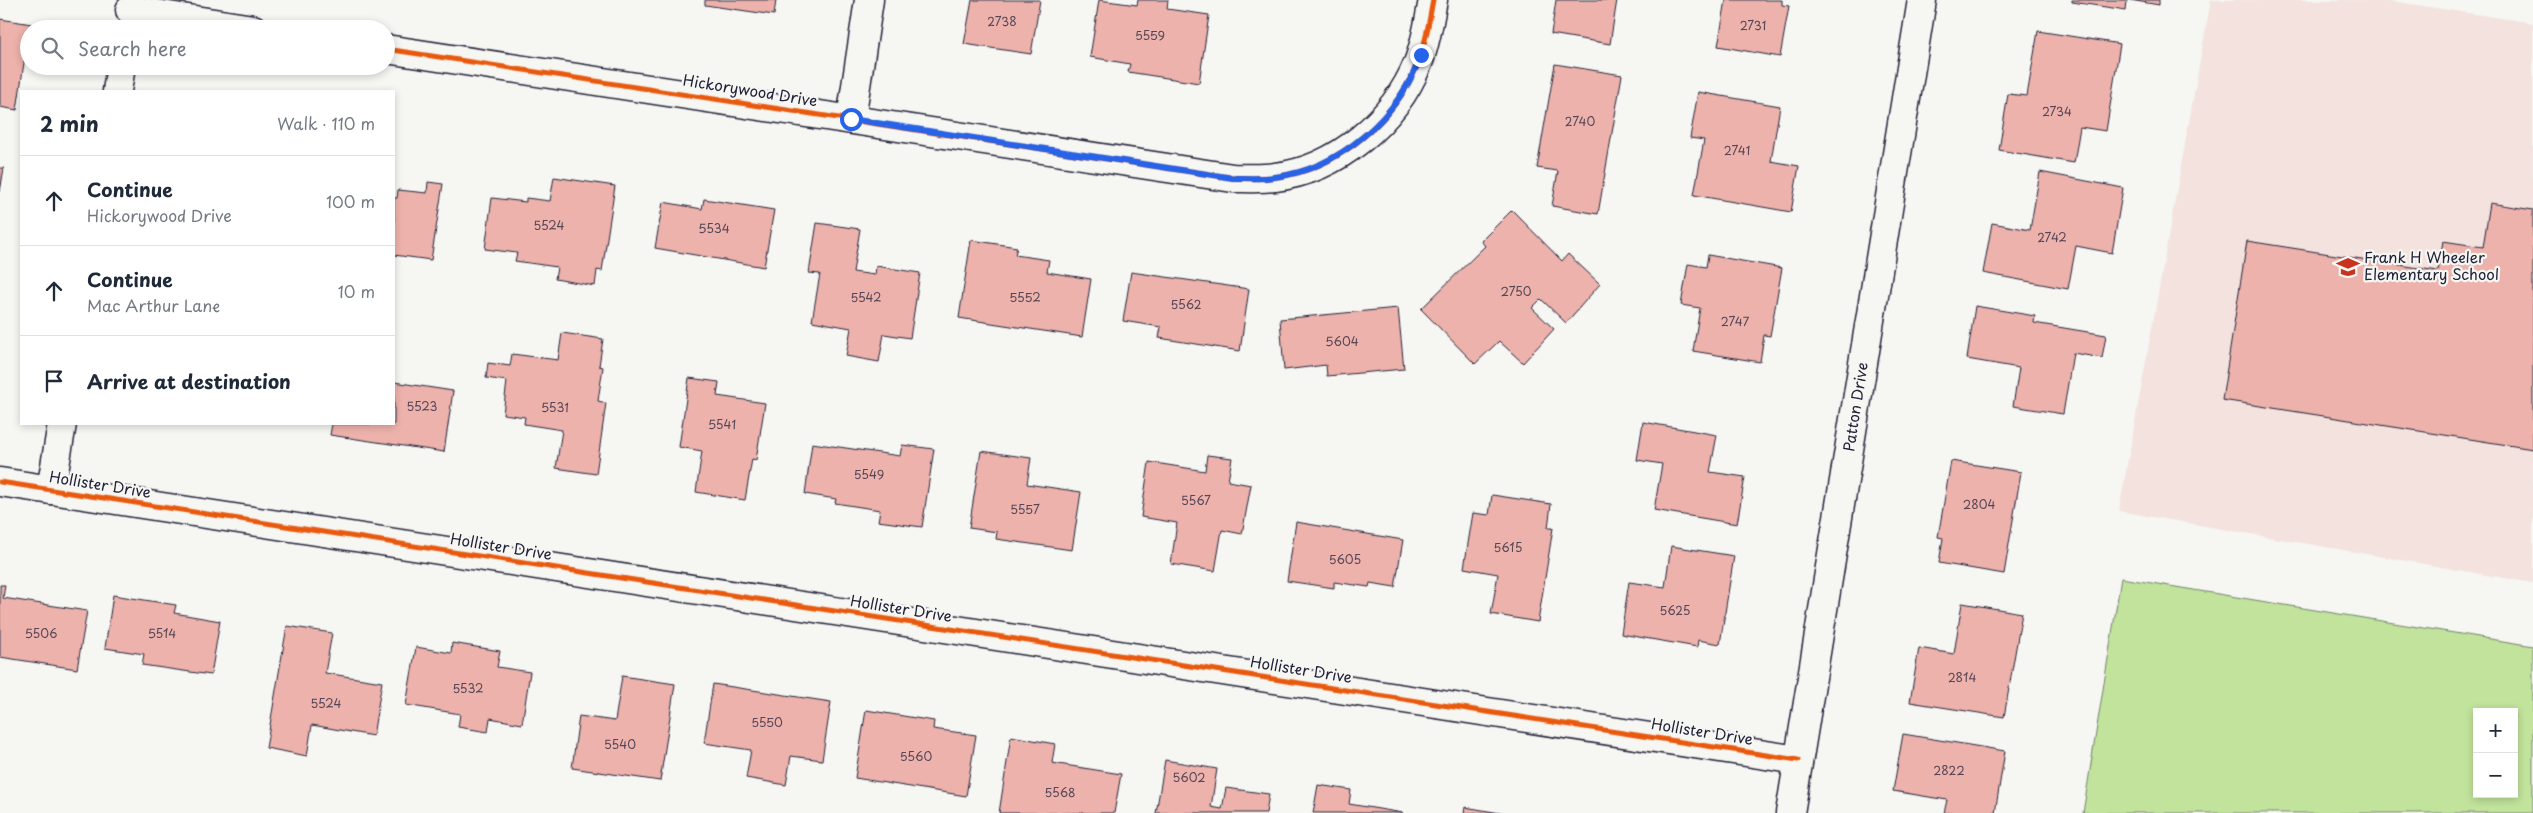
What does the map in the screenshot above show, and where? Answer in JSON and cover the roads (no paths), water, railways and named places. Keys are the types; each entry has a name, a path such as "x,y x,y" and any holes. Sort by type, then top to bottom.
{"street":[{"path":"851,119 869,0"},
{"name":"Hickorywood Drive","path":"395,50 1233,178 1276,177 1303,170 1354,144 1382,119 1405,88 1421,55 1433,0"},
{"name":"Patton Drive","path":"1790,813 1922,0"},
{"path":"130,13 184,20"},
{"path":"117,90 120,75"},
{"path":"51,490 62,425"},
{"name":"Hollister Drive","path":"0,482 1798,760"}],"place":[{"name":"Frank H Wheeler Elementary School","path":"2348,267"}]}
